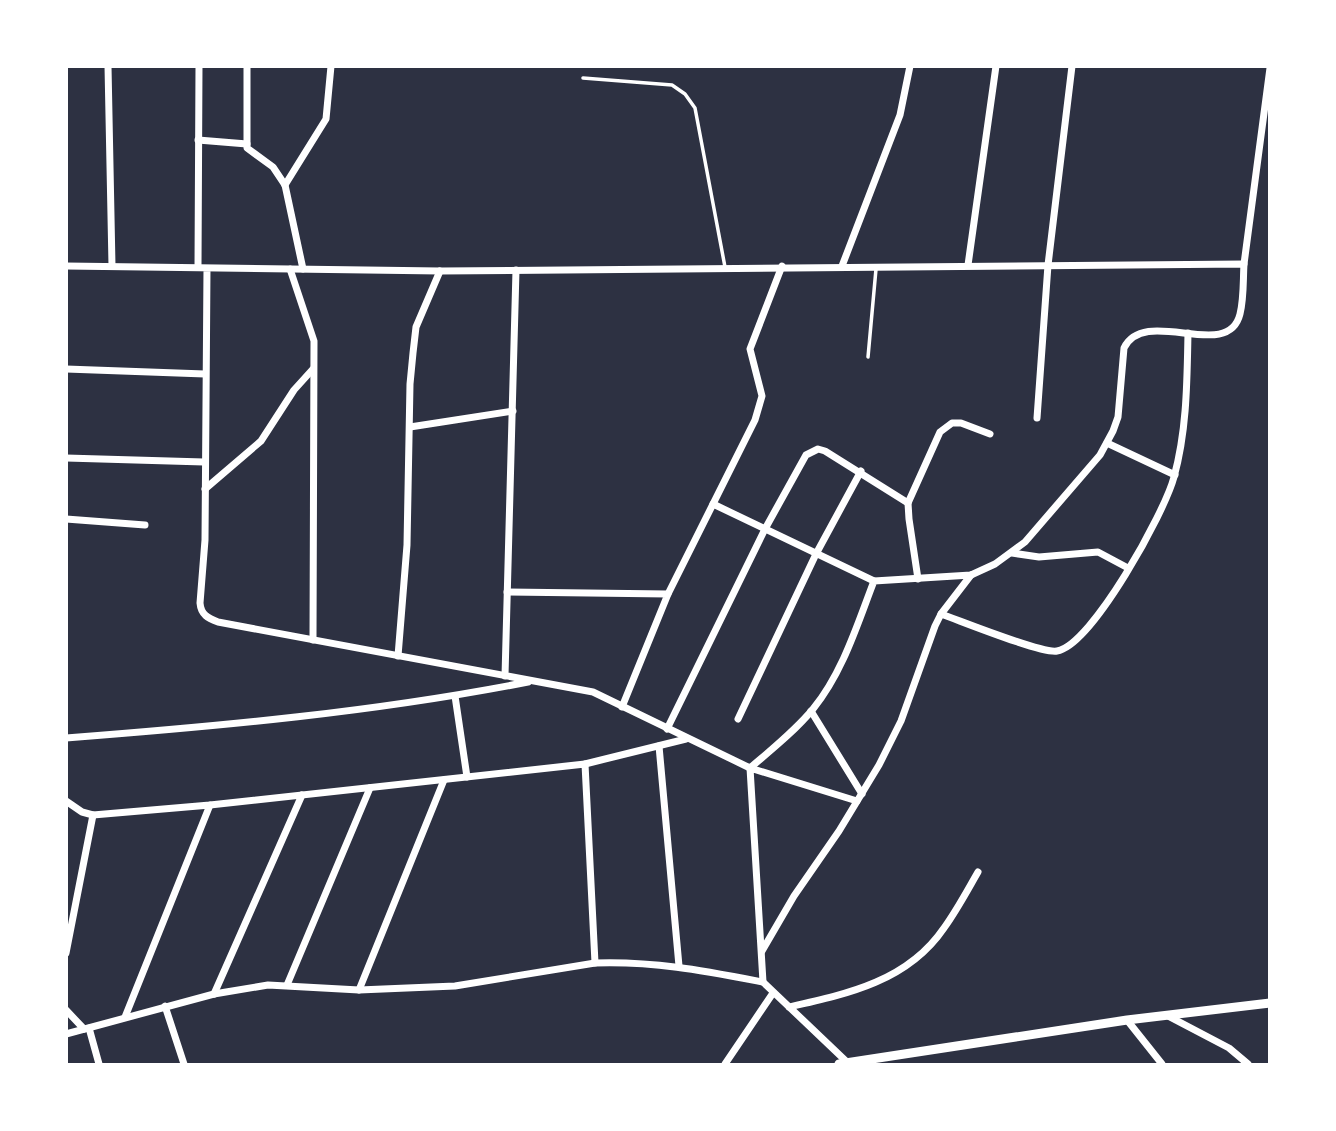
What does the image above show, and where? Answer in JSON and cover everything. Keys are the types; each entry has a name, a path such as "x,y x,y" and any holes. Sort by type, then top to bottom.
{"street":[{"path":"108,66 112,267"},
{"path":"198,267 199,66"},
{"path":"247,66 247,144 250,153 273,167 285,185 303,269"},
{"path":"285,185 326,119 331,66"},
{"path":"842,266 900,115 910,66"},
{"path":"968,265 996,66"},
{"path":"1037,418 1048,265 1072,66"},
{"path":"713,504 874,582 971,575 1012,553 1033,533 1107,443 1118,417 1124,348 1128,339 1144,331 1216,335 1227,331 1240,314 1269,68"},
{"path":"198,140 247,144"},
{"path":"66,266 440,271 1244,264"},
{"path":"622,707 668,594 755,420 762,396 750,349 782,266"},
{"path":"207,268 205,540 201,610 207,617 218,622 593,692 750,768 857,802"},
{"path":"290,269 314,341 313,640"},
{"path":"505,676 516,270"},
{"path":"398,656 407,545 410,384 416,327 440,271"},
{"path":"941,614 1049,652 1070,647 1081,637 1107,603 1159,515 1175,475 1187,395 1188,333"},
{"path":"205,489 261,441 294,390 314,368"},
{"path":"66,369 205,374"},
{"path":"410,427 513,411"},
{"path":"918,579 908,503 940,432 947,426 961,424 990,434"},
{"path":"1107,443 1175,475"},
{"path":"667,729 765,529 811,450 825,451 861,471 908,503"},
{"path":"66,458 204,462"},
{"path":"738,719 816,554 861,471"},
{"path":"66,519 145,525"},
{"path":"1012,553 1039,557 1098,552 1128,568"},
{"path":"761,952 879,765 901,721 941,614 971,575"},
{"path":"750,768 811,711 840,666 874,582"},
{"path":"508,592 668,594"},
{"path":"66,738 242,724 455,696 533,681"},
{"path":"455,696 467,777"},
{"path":"811,711 862,794"},
{"path":"66,801 82,812 93,815 210,805 585,764 688,738"},
{"path":"659,746 679,966"},
{"path":"585,764 596,963"},
{"path":"750,768 762,982"},
{"path":"359,990 444,780"},
{"path":"287,985 370,788"},
{"path":"214,994 302,795"},
{"path":"125,1017 210,805"},
{"path":"66,953 93,815"},
{"path":"789,1007 845,995 872,986 905,967 925,952 943,930 978,872"},
{"path":"66,1034 214,994 268,985 359,990 455,986 596,963 679,966 762,982 843,1064 1127,1020 1269,1003"},
{"path":"724,1065 773,993"},
{"path":"166,1006 184,1065"},
{"path":"66,1010 86,1028 99,1065"},
{"path":"1166,1015 1229,1048 1248,1065"},
{"path":"1127,1020 1162,1065"}],"lane":[{"path":"583,78 672,85 685,94 695,107 725,267"},
{"path":"868,357 876,266"}]}
